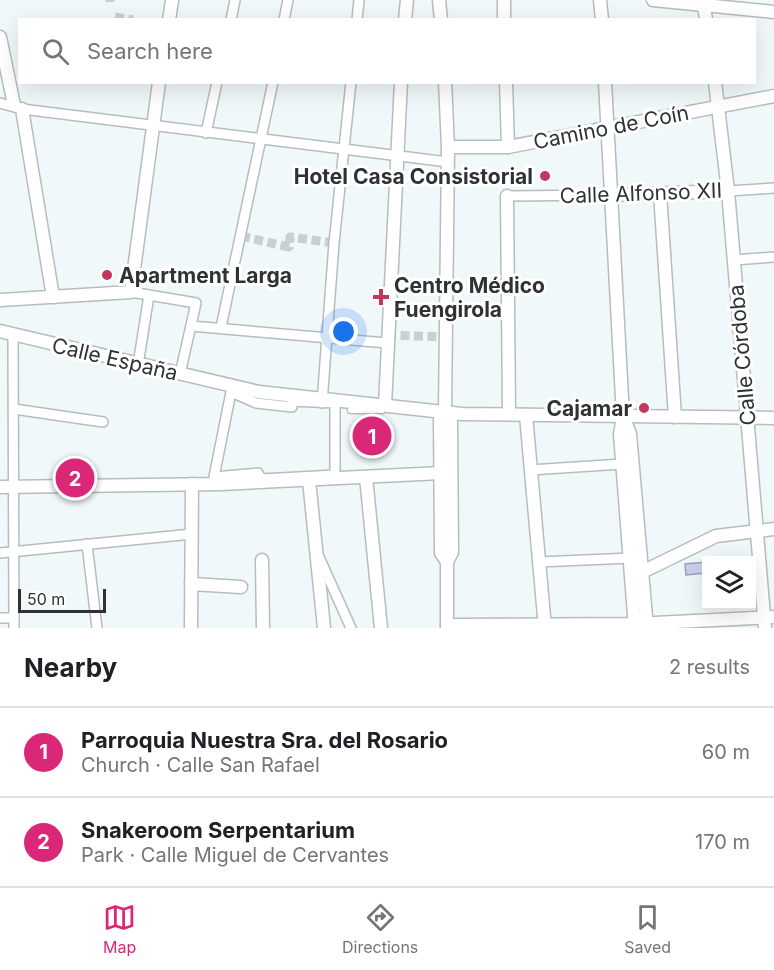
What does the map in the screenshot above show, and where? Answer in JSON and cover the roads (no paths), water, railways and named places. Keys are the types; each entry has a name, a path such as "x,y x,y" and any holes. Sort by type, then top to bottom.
{"street":[{"path":"169,18 172,0"},
{"path":"231,18 235,0"},
{"path":"284,18 288,0"},
{"path":"357,18 359,0"},
{"path":"405,18 407,0"},
{"path":"439,0 441,18"},
{"path":"504,0 504,18"},
{"path":"600,0 602,18"},
{"path":"653,0 774,12"},
{"path":"704,5 706,18"},
{"path":"0,37 18,107 53,297"},
{"path":"131,292 159,84"},
{"path":"206,133 218,84"},
{"path":"221,327 273,84"},
{"path":"322,400 325,340 351,84"},
{"path":"391,406 387,343 401,84"},
{"path":"445,84 448,147 445,411 440,419 441,553 449,557"},
{"path":"506,84 508,147"},
{"path":"605,84 623,417 620,434 631,558 641,626"},
{"name":"Calle Córdoba","path":"716,84 767,621"},
{"name":"Camino de Coín","path":"448,147 508,147 774,96"},
{"path":"0,103 206,133 447,162"},
{"name":"Calle Alfonso XII","path":"507,196 660,194 774,188"},
{"path":"660,194 675,417"},
{"path":"507,196 509,414"},
{"path":"734,260 774,257"},
{"path":"0,300 131,292 196,303 180,374"},
{"path":"138,364 149,295"},
{"path":"191,326 221,327 325,340 387,343"},
{"name":"Calle España","path":"0,332 237,387 322,400 445,411 526,415 774,418"},
{"path":"13,335 14,628"},
{"path":"231,392 256,403 292,407 292,401 322,400 335,403 335,476 261,479 258,473 214,477 231,392"},
{"path":"14,409 103,422"},
{"path":"445,411 451,419 447,626 641,626 767,621"},
{"path":"526,415 545,626"},
{"path":"623,417 630,434 642,572 641,626"},
{"path":"530,470 622,464"},
{"path":"0,487 220,484 441,471"},
{"path":"366,477 381,628"},
{"path":"309,480 324,628"},
{"path":"191,628 192,484"},
{"path":"642,572 717,536 774,529"},
{"path":"0,553 192,534"},
{"path":"87,544 96,628"},
{"path":"316,552 351,628"},
{"path":"539,562 631,558"},
{"path":"262,560 262,628"},
{"path":"191,584 241,587"},
{"path":"0,618 14,618"}],"lane":[{"path":"237,387 257,399 289,404"},
{"path":"351,410 379,411 391,406"},
{"path":"390,470 441,471"},
{"path":"220,484 226,478 253,477"},
{"path":"446,486 449,557"}],"water":[{"path":"702,562 702,573 686,575 685,564"}],"tunnel":[{"path":"115,17 121,18"},
{"path":"241,236 289,247 290,237 334,243"},
{"path":"387,335 446,337"}],"place":[{"name":"Hotel Casa Consistorial","path":"545,176"},
{"name":"Apartment Larga","path":"107,275"},
{"name":"Centro Médico Fuengirola","path":"381,297"},
{"name":"Cajamar","path":"644,408"},
{"name":"Parroquia Nuestra Sra. del Rosario","path":"372,436"},
{"name":"Snakeroom Serpentarium","path":"75,478"}]}
